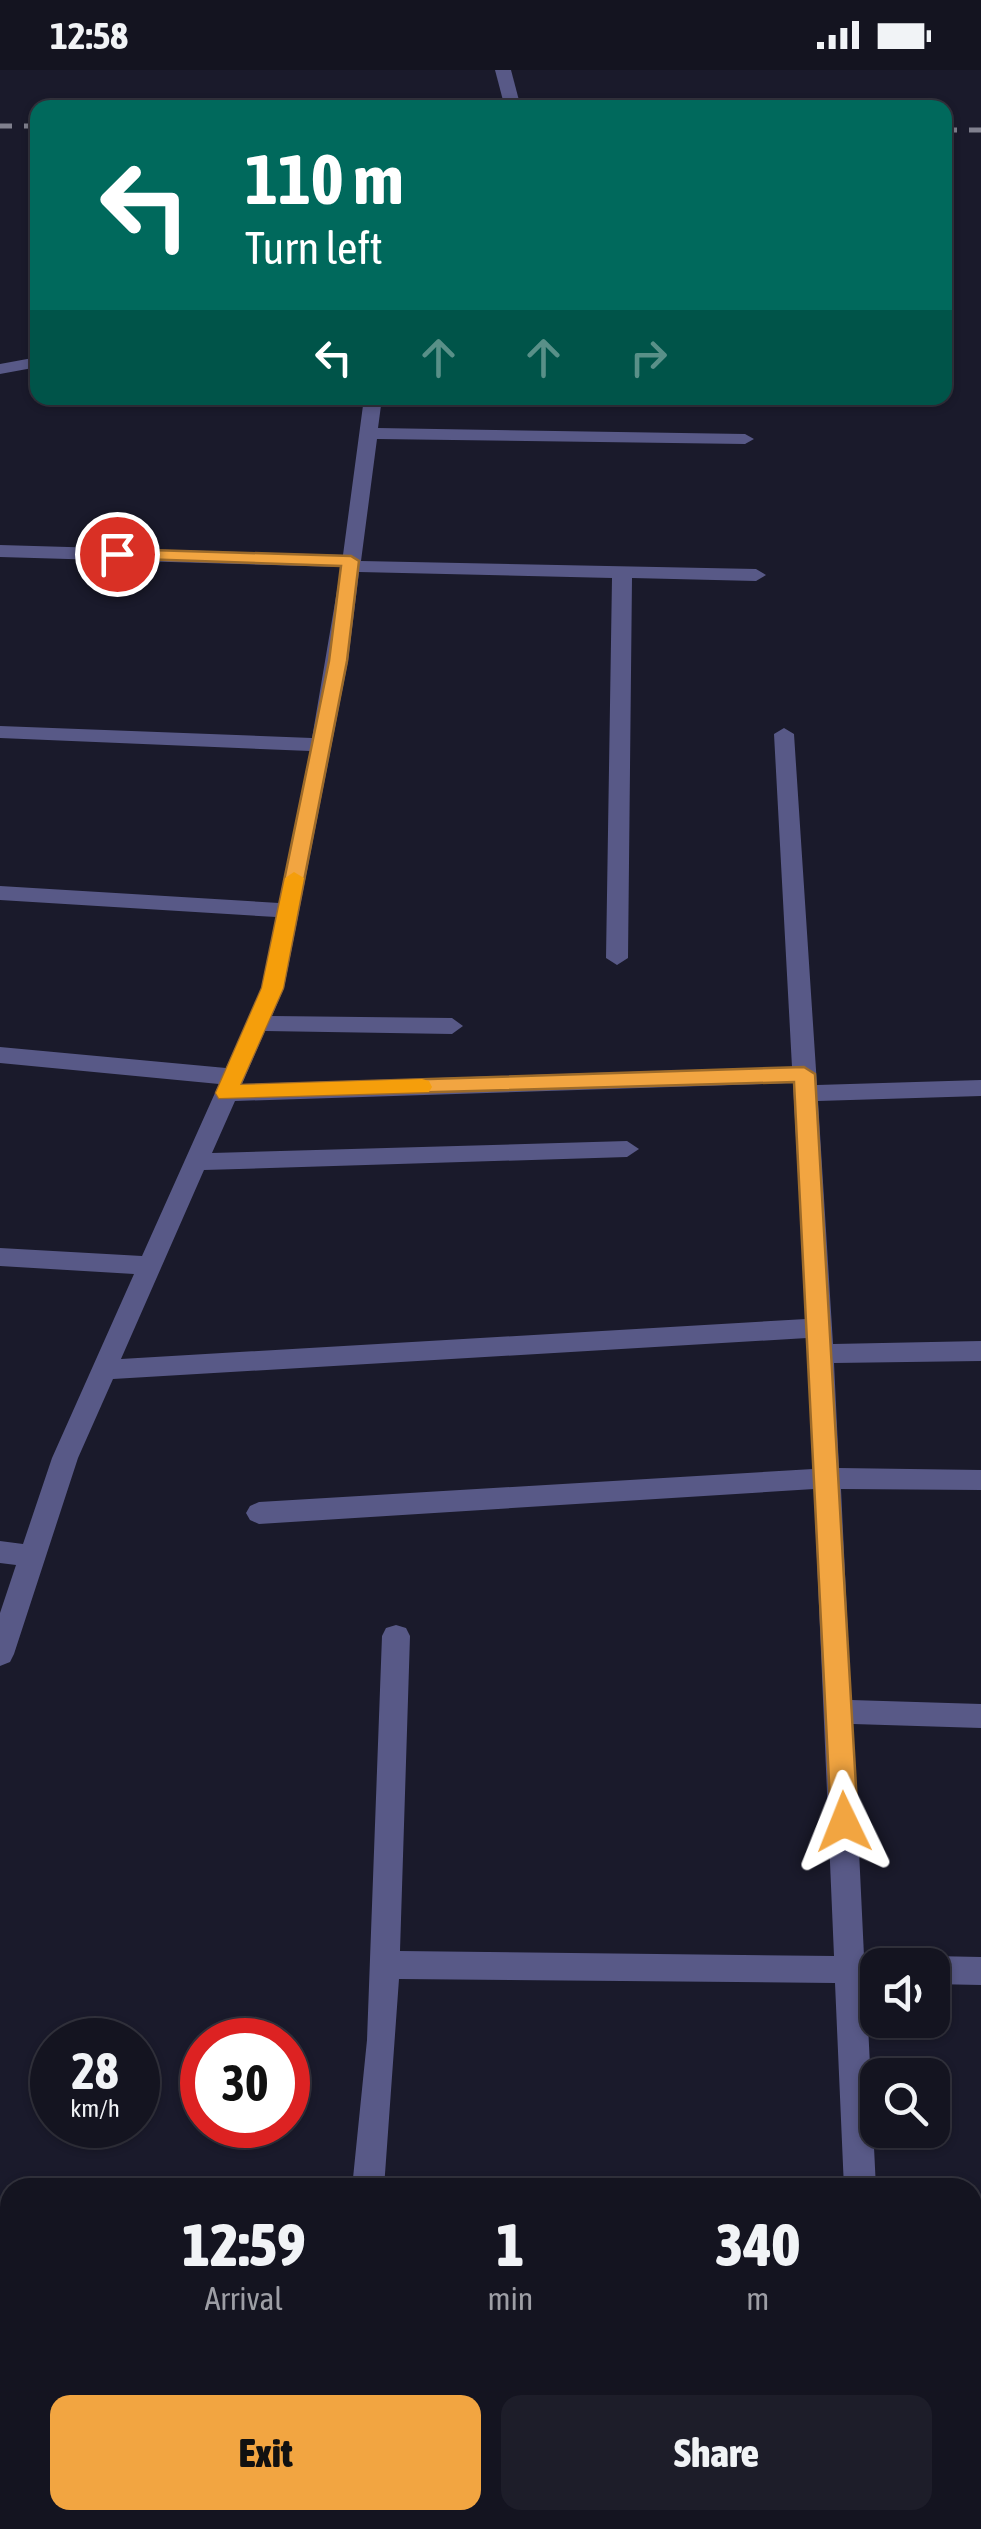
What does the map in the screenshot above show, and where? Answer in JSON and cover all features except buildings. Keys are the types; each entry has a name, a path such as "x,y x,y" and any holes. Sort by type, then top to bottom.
{"street":[{"path":"503,70 511,100"},
{"path":"0,369 30,363"},
{"path":"0,1654 65,1458 272,988 338,661 372,405"},
{"path":"368,433 745,439"},
{"path":"0,551 756,575"},
{"path":"618,958 622,572"},
{"path":"0,732 321,745"},
{"path":"784,734 840,1712 862,1948"},
{"path":"0,894 288,911"},
{"path":"257,1022 452,1026"},
{"path":"0,1055 230,1085 804,1084 981,1088"},
{"path":"196,1162 627,1149"},
{"path":"0,1256 150,1266"},
{"path":"104,1370 821,1341 981,1351"},
{"path":"259,1512 828,1478 981,1480"},
{"path":"0,1552 33,1556"},
{"path":"369,2178 384,1965 396,1636"},
{"path":"840,1712 981,1716"},
{"path":"384,1965 860,1969"},
{"path":"950,1970 981,1971"},
{"path":"860,2178 863,2038"}],"railway":[{"path":"0,126 30,126"},
{"path":"952,130 981,130"}],"slow traffic":[{"path":"294,878 272,988 226,1093 422,1087"}],"route":[{"path":"117,554 351,561 338,661 272,988 226,1093 804,1074 822,1354 844,1822"}]}
